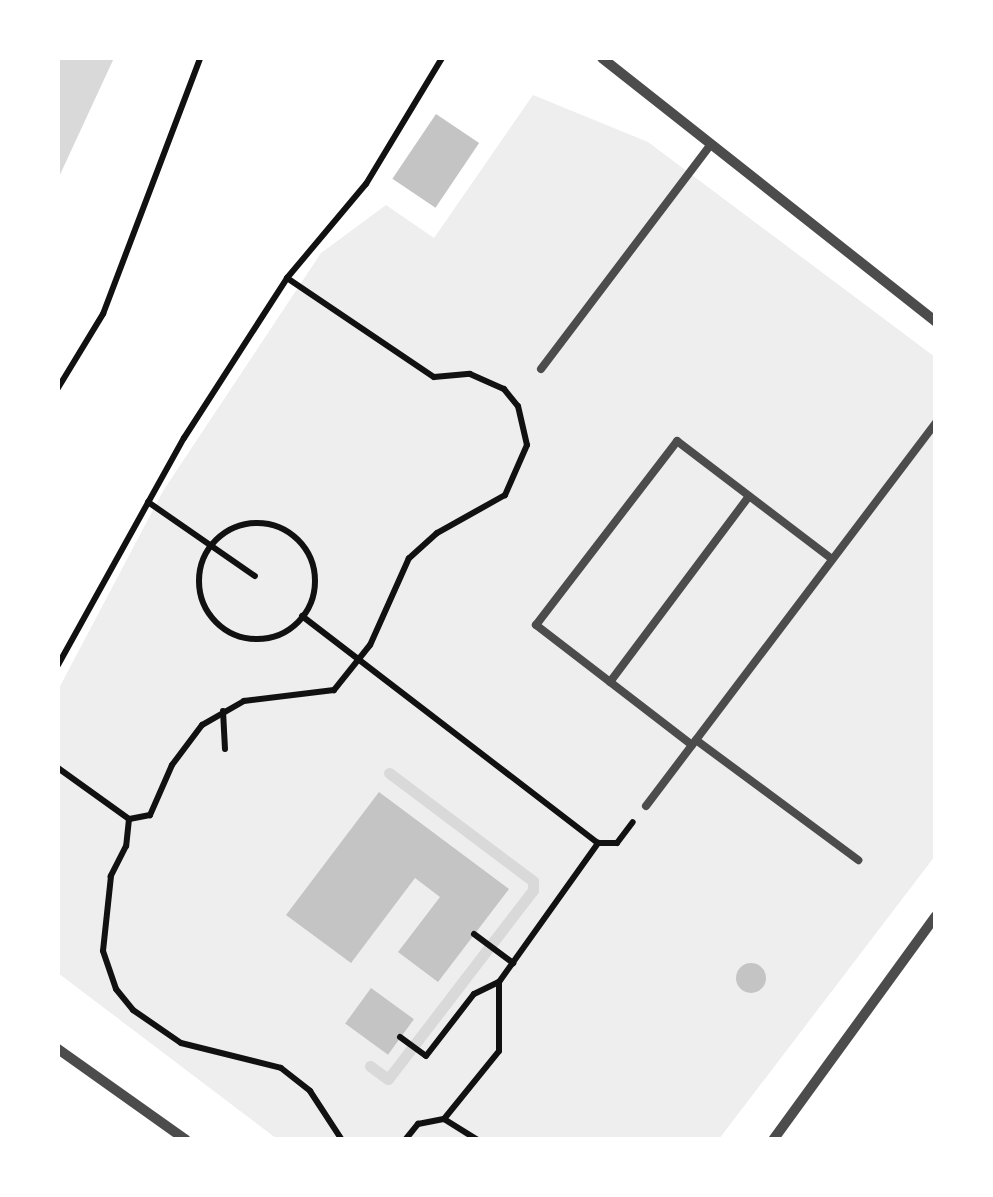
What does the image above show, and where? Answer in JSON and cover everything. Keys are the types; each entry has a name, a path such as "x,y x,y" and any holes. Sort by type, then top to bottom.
{"street":[{"path":"602,58 709,147 936,322"},
{"path":"774,1140 936,916"},
{"path":"58,1049 180,1138"}],"lane":[{"path":"541,369 709,147"},
{"path":"646,806 936,422"},
{"path":"832,560 677,442 536,625 858,860"},
{"path":"610,682 749,496"}],"path":[{"path":"58,388 103,314 200,58"},
{"path":"58,665 148,502 288,278 366,184 442,58"},
{"path":"58,768 130,819 150,814 179,753 224,710 258,698 320,695 358,663 409,558 437,533 492,505 515,483 526,426 518,406 490,379 434,377 288,278"},
{"path":"148,502 256,576"},
{"path":"244,526 292,535 316,574 315,592 302,616 291,627 258,636 216,623 198,587 210,547 244,526"},
{"path":"302,616 358,663 598,843 617,843 646,806"},
{"path":"224,710 225,749"},
{"path":"130,819 103,916 105,961 116,989 144,1019 181,1044 282,1068 310,1091 342,1140"},
{"path":"400,1037 426,1056 474,994 499,982 598,843"},
{"path":"474,934 513,963"},
{"path":"444,1120 499,1050 499,982"},
{"path":"405,1140 418,1124 444,1120 477,1140"}],"shaded area":[{"path":"58,58 114,58 58,179"},
{"path":"533,95 648,142 935,357 935,856 719,1139 277,1139 58,973 58,690 163,491 321,253 386,205 434,238"}],"building":[{"path":"436,114 479,143 435,208 392,179"},
{"path":"379,792 509,889 438,982 398,952 440,897 415,878 351,963 286,915"},
{"path":"751,963 765,972 766,978 757,992 751,993 737,984 736,978 745,964"},
{"path":"371,988 414,1019 388,1055 345,1024"}],"waterway":[{"path":"370,1066 388,1079 533,890 533,881 389,773"}]}
